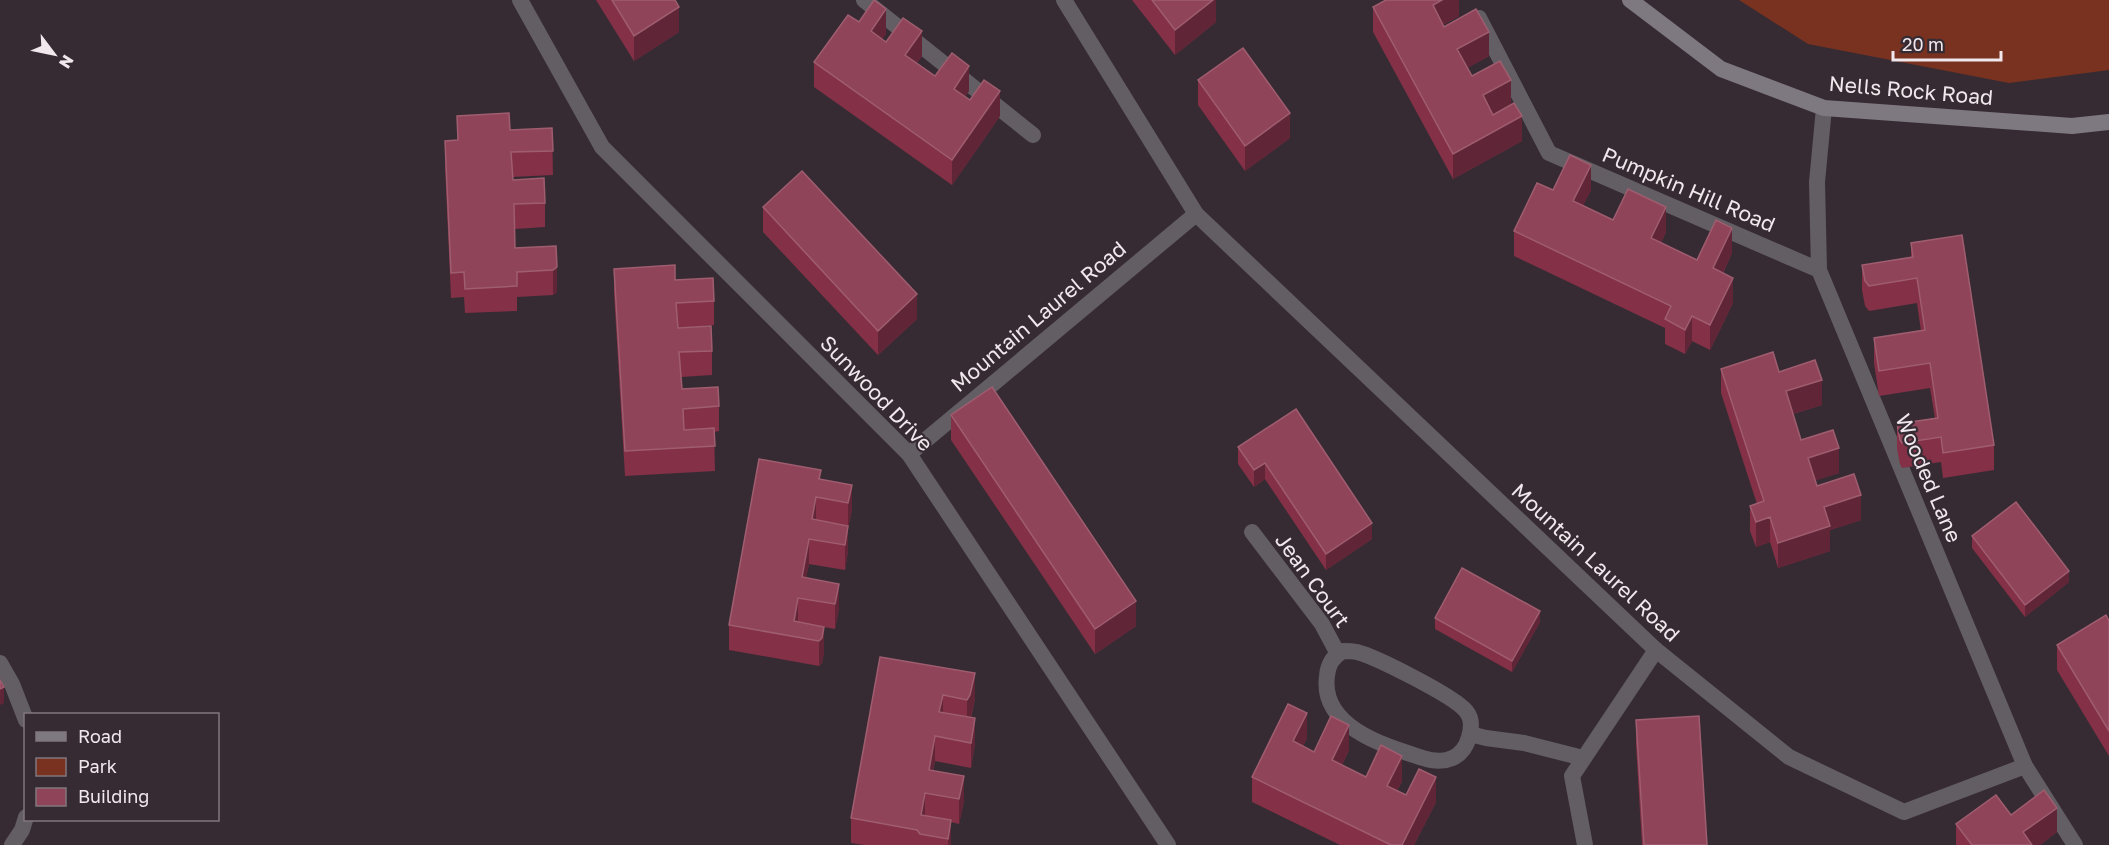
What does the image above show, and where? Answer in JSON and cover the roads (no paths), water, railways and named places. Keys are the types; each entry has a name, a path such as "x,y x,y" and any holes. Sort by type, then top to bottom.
{"main road":[{"name":"Nells Rock Road","path":"1630,0 1721,69 1824,108 2072,126 2109,122"}],"street":[{"name":"Sunwood Drive","path":"520,0 602,147 909,454 1168,845"},
{"path":"864,0 1033,135"},
{"name":"Mountain Laurel Road","path":"1064,0 1196,214 1656,650 1789,757 1904,812 2025,766"},
{"name":"Pumpkin Hill Road","path":"1479,17 1549,153 1819,270"},
{"name":"Wooded Lane","path":"1824,108 1817,182 1819,270 2025,766 2075,845"},
{"name":"Mountain Laurel Road","path":"909,454 1196,214"},
{"name":"Jean Court","path":"1252,532 1316,616 1338,654"},
{"path":"1585,845 1572,776 1656,650"},
{"name":"Jean Court","path":"1343,651 1355,651 1377,659 1440,693 1466,710 1471,723 1470,734 1461,754 1444,761 1431,761 1361,733 1335,712 1326,682 1328,667 1343,651"},
{"path":"0,663 12,684 24,715"},
{"path":"1470,734 1583,758"},
{"path":"12,845 25,821"}]}
